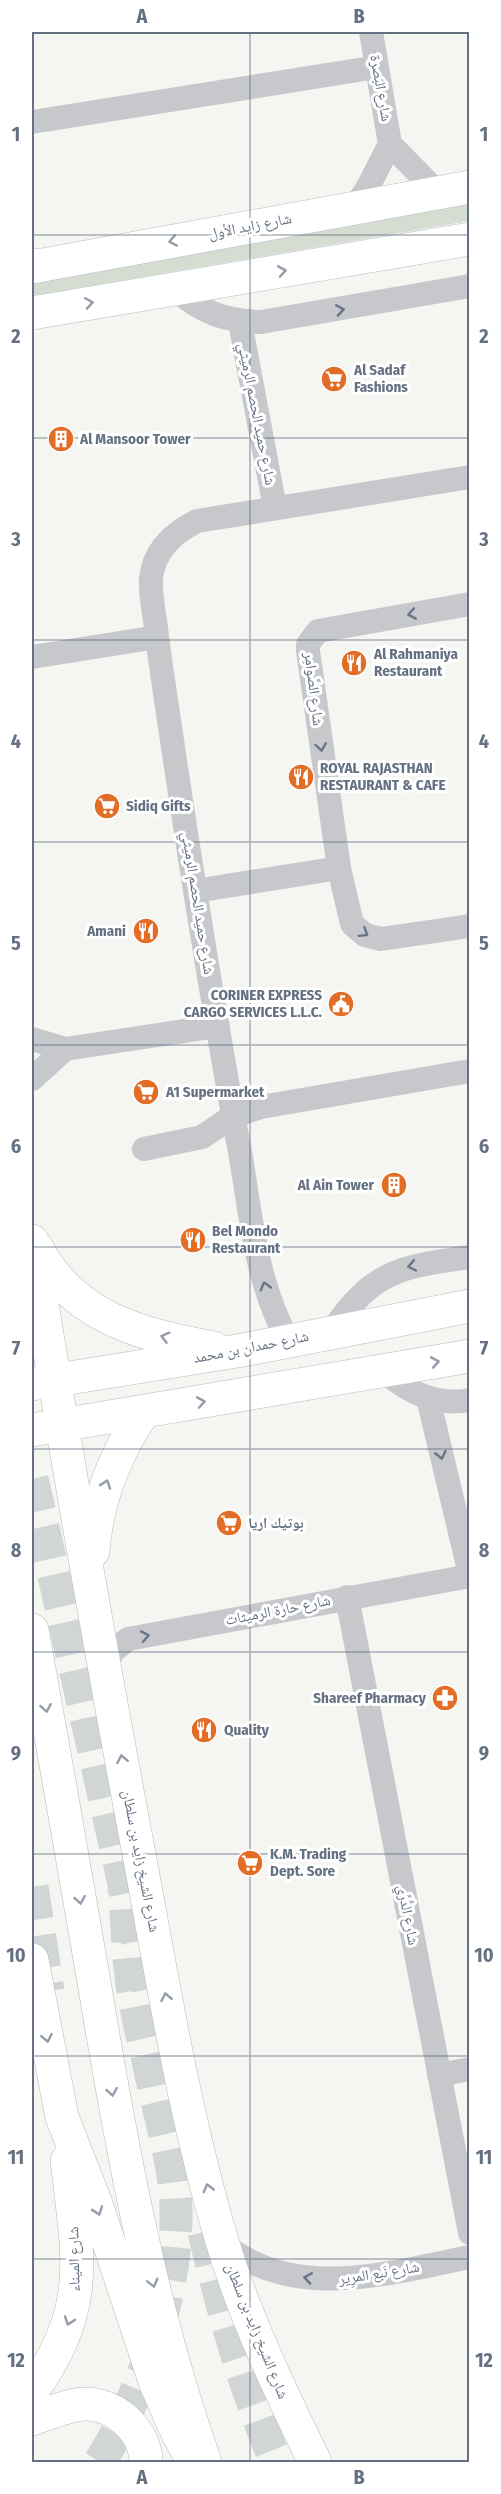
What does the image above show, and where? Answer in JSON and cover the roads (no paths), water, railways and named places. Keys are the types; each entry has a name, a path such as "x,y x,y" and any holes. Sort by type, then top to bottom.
{"main road":[{"name":"شارع زايد الأول","path":"33,266 454,190"},
{"path":"32,313 470,239"},
{"path":"32,1232 45,1262 56,1279 71,1294 102,1316 176,1340 213,1348 243,1350"},
{"name":"شارع الشيخ زايد بن سلطان","path":"32,1240 46,1427 95,1604 105,1672 178,2060 200,2158 223,2244 283,2398 315,2463"},
{"name":"شارع حمدان بن محمد","path":"43,1383 243,1350 470,1306"},
{"path":"46,1427 470,1356"},
{"path":"95,1604 92,1568 101,1498 122,1446 144,1411"},
{"path":"32,1630 115,2106 139,2225 183,2400 205,2463"},
{"path":"32,1960 62,2117 96,2204 156,2384 178,2434 194,2463"},
{"name":"شارع الميناء","path":"32,2391 54,2358 74,2306 77,2254 62,2117"},
{"path":"32,2419 77,2404 111,2411 122,2416 137,2433 146,2454 146,2463"}],"street":[{"name":"شارع البَصرة","path":"371,32 390,144"},
{"path":"32,122 377,68"},
{"path":"354,207 374,176 390,144 454,190"},
{"path":"240,322 261,322 470,286"},
{"name":"شارع حميد الحصم الرميثي","path":"175,289 200,309 240,322 275,508"},
{"name":"شارع حميد الحصم الرميثي","path":"288,1340 275,1314 263,1278 233,1116 195,891 157,637 151,579 156,560 165,543 179,530 196,521 470,477"},
{"name":"شارع الصَّوامِر","path":"470,604 318,631 308,644 308,659 348,916 365,935 381,939 470,926"},
{"path":"32,657 157,637"},
{"path":"195,891 339,868"},
{"path":"32,1039 65,1048 218,1026"},
{"path":"32,1079 65,1048"},
{"path":"144,1149 202,1137 233,1116 278,1103 470,1071"},
{"path":"332,1331 361,1293 380,1278 403,1268 470,1257"},
{"path":"384,1371 399,1385 428,1398 458,1402 470,1400"},
{"name":"شارع حارة الرميثات","path":"105,1672 112,1653 128,1639 470,1575 428,1398"},
{"name":"شارع الدُّرِّي","path":"347,1597 470,2233"},
{"path":"439,2075 470,2069"},
{"name":"شارع نَبع المرِير","path":"223,2244 250,2263 269,2271 315,2280 368,2277 470,2257"}],"tunnel":[{"path":"32,1479 152,2007"},
{"path":"100,2462 130,2405 155,2340 171,2273 175,2240 176,2208 173,2176 133,1989 124,1886"},
{"path":"32,1887 48,1991"},
{"path":"204,2232 235,2349 276,2462"}],"place":[{"name":"Al Sadaf Fashions","path":"334,379"},
{"name":"Al Mansoor Tower","path":"61,439"},
{"name":"Al Rahmaniya Restaurant","path":"354,663"},
{"name":"ROYAL RAJASTHAN RESTAURANT & CAFE","path":"301,777"},
{"name":"Sidiq Gifts","path":"107,806"},
{"name":"Amani","path":"146,931"},
{"name":"CORINER EXPRESS CARGO SERVICES L.L.C.","path":"341,1004"},
{"name":"A1 Supermarket","path":"146,1092"},
{"name":"Al Ain Tower","path":"394,1185"},
{"name":"Bel Mondo Restaurant","path":"193,1240"},
{"name":"بوتيك اريا","path":"229,1523"},
{"name":"Shareef Pharmacy","path":"445,1698"},
{"name":"Quality","path":"204,1730"},
{"name":"K.M. Trading Dept. Sore","path":"250,1863"}]}
